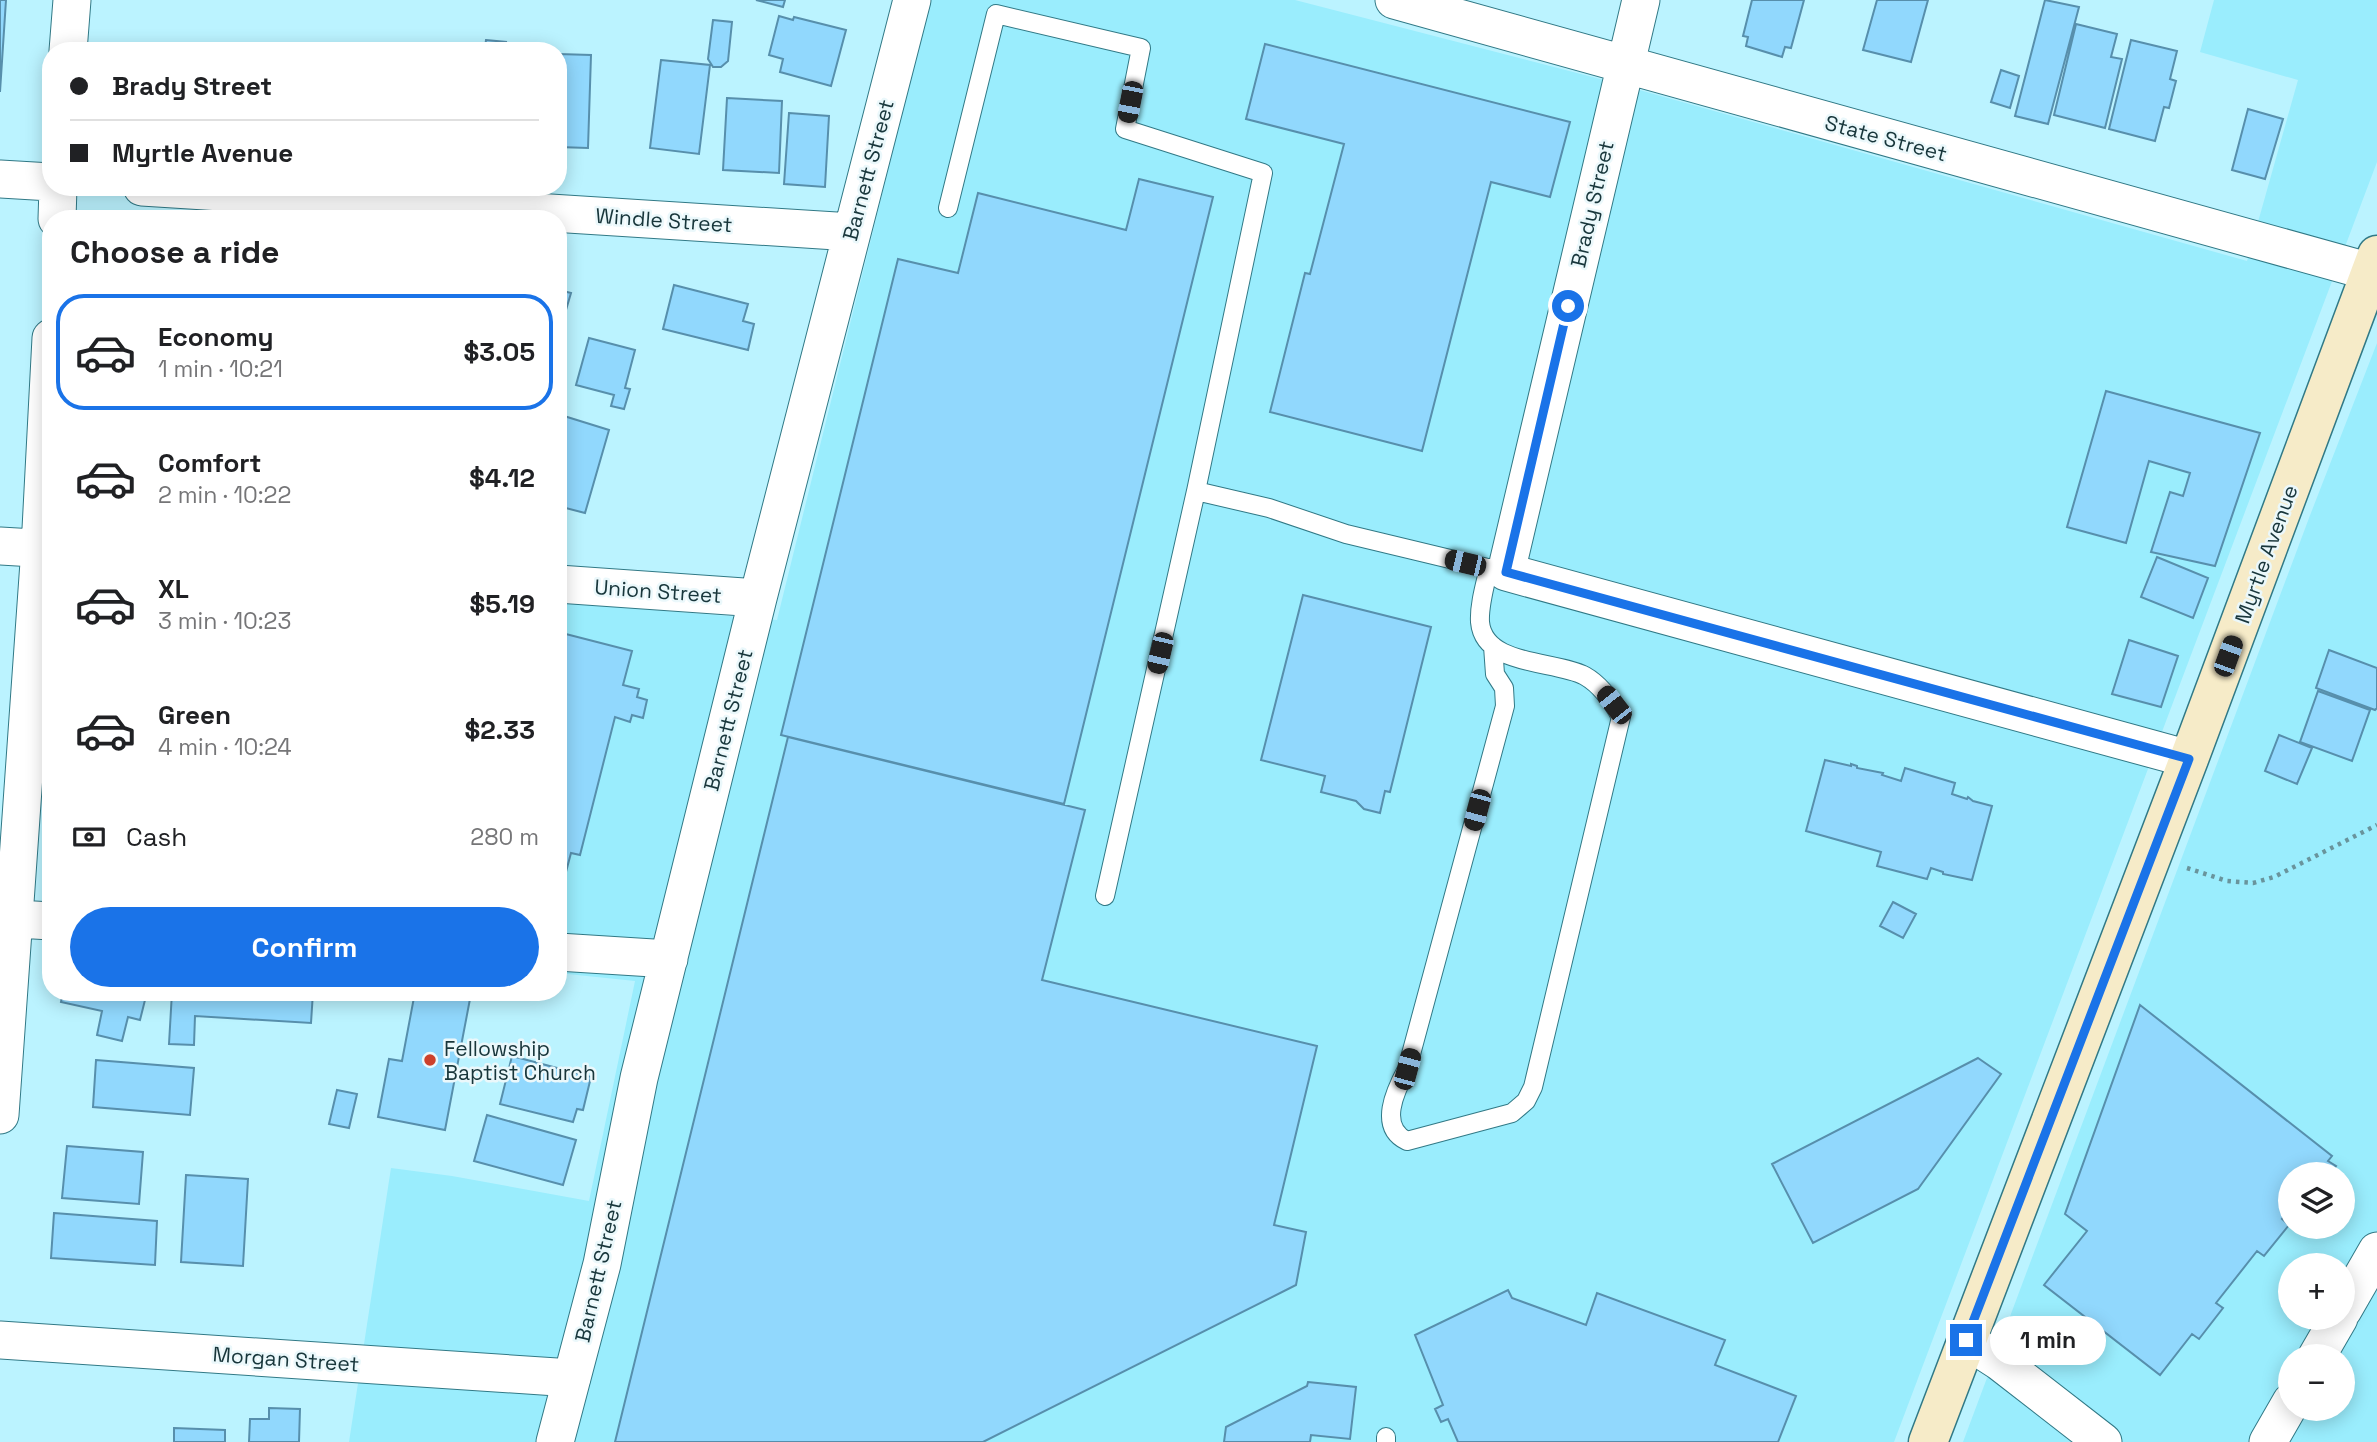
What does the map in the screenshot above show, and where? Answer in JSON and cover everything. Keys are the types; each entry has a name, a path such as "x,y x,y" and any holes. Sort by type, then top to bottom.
{"main road":[{"name":"Myrtle Avenue","path":"1928,1442 2375,268"}],"street":[{"path":"69,42 72,0"},
{"name":"Barnett Street","path":"555,1442 602,1264 639,1078 758,598 912,0"},
{"name":"State Street","path":"1394,0 1624,66 2375,268"},
{"name":"Brady Street","path":"1498,570 1641,0"},
{"path":"0,179 42,181"},
{"name":"Windle Street","path":"284,196 505,210"},
{"name":"Windle Street","path":"567,214 852,232"},
{"path":"0,547 42,549"},
{"path":"1498,570 2189,759"},
{"name":"Union Street","path":"567,585 758,598"},
{"path":"0,1115 7,918 42,587"},
{"path":"7,918 42,920"},
{"path":"567,953 669,959"},
{"path":"2355,1289 2377,1251"},
{"name":"Morgan Street","path":"0,1340 572,1378"},
{"path":"1966,1340 2000,1362 2103,1442"},
{"path":"2268,1442 2280,1421"}],"lane":[{"path":"947,208 996,14 1141,48 1125,129 1263,173 1196,491 1105,896"},
{"path":"1196,491 1269,508 1346,534 1498,570 1481,609 1480,623 1484,635 1493,646 1505,654 1582,674 1603,691 1621,716 1536,1074 1526,1101 1512,1112 1407,1141 1398,1137 1393,1130 1391,1106 1407,1069 1505,706 1504,688 1495,674 1493,646"}],"path":[{"path":"2150,857 2227,881 2253,883 2274,877 2377,825"}],"shaded area":[{"path":"930,0 1295,0 1604,80 2247,261 2298,80 2200,52 2214,0 2377,0 2377,162 1894,1442 349,1442 391,1168 452,1176 589,1201 635,981 567,974 567,603 777,620"},
{"path":"2377,343 2377,1442 1963,1442 2309,518"}],"building":[{"path":"0,0 6,0 0,92"},
{"path":"756,0 785,0 783,7"},
{"path":"1752,0 1804,0 1791,48 1785,47 1782,57 1746,46 1748,37 1743,36"},
{"path":"1877,0 1928,0 1911,62 1863,50"},
{"path":"2045,0 2079,7 2048,124 2015,116"},
{"path":"779,16 846,30 831,86 780,72 783,59 769,55"},
{"path":"713,20 732,22 728,61 721,67 713,67 708,59"},
{"path":"2076,24 2117,34 2111,57 2122,59 2105,128 2054,115"},
{"path":"2131,40 2177,51 2170,79 2176,81 2169,108 2164,107 2155,141 2109,129"},
{"path":"1265,44 1570,122 1550,197 1491,182 1422,451 1270,412 1305,273 1310,274 1344,144 1246,119"},
{"path":"567,54 591,55 588,148 567,147"},
{"path":"661,60 710,65 699,154 650,148"},
{"path":"2001,70 2019,76 2010,108 1991,102"},
{"path":"727,98 782,101 779,173 723,170"},
{"path":"2248,109 2283,119 2265,179 2232,170"},
{"path":"789,113 829,116 825,187 784,184"},
{"path":"1139,179 1213,197 1064,804 781,735 898,259 958,273 978,193 1126,230"},
{"path":"674,285 748,304 743,321 754,324 748,350 663,329"},
{"path":"589,338 635,350 625,388 630,389 624,409 611,406 614,395 576,385"},
{"path":"2106,391 2260,433 2215,566 2151,552 2170,492 2183,496 2190,473 2149,461 2126,543 2067,527"},
{"path":"567,417 609,430 585,513 567,508"},
{"path":"2157,557 2208,578 2193,618 2141,597"},
{"path":"1303,595 1431,627 1390,792 1385,791 1380,813 1364,809 1356,801 1321,792 1325,776 1261,760"},
{"path":"567,634 632,651 623,685 639,689 637,697 647,700 643,718 632,715 630,722 615,717 580,855 571,853 567,868"},
{"path":"2129,640 2178,656 2161,707 2112,694"},
{"path":"2329,650 2377,668 2375,710 2316,688"},
{"path":"2318,691 2370,710 2352,761 2300,742"},
{"path":"2279,735 2312,748 2297,784 2265,771"},
{"path":"788,737 1085,810 1042,980 1317,1046 1274,1225 1306,1232 1296,1285 983,1442 615,1442"},
{"path":"1825,760 1851,764 1901,781 1905,768 1955,783 1952,794 1992,806 1972,880 1943,874 1931,868 1927,879 1877,866 1881,852 1806,831"},
{"path":"1893,902 1916,914 1903,938 1880,926"},
{"path":"145,1001 140,1020 128,1017 122,1041 97,1035 102,1011 61,1002"},
{"path":"171,1001 312,1001 311,1023 195,1016 194,1045 169,1044"},
{"name":"Fellowship Baptist Church","path":"413,1001 470,1001 445,1130 378,1117 389,1059 402,1061"},
{"path":"2140,1005 2332,1156 2330,1162 2278,1162 2278,1239 2264,1256 2257,1251 2216,1303 2223,1308 2199,1339 2192,1334 2160,1375 2044,1285 2087,1231 2065,1214"},
{"path":"512,1056 591,1077 583,1110 577,1109 573,1122 500,1104"},
{"path":"1978,1058 2001,1074 1918,1189 1813,1243 1772,1164"},
{"path":"96,1060 194,1068 190,1115 93,1107"},
{"path":"337,1090 357,1094 349,1128 329,1124"},
{"path":"487,1115 576,1140 563,1185 474,1161"},
{"path":"67,1146 143,1152 139,1204 62,1198"},
{"path":"186,1175 248,1179 243,1266 181,1262"},
{"path":"54,1213 157,1221 155,1265 51,1258"},
{"path":"1508,1290 1512,1298 1586,1325 1597,1293 1725,1340 1715,1365 1796,1396 1778,1442 1458,1442 1448,1419 1441,1422 1435,1409 1443,1405 1415,1335"},
{"path":"1308,1382 1356,1387 1350,1439 1311,1435 1310,1442 1224,1442 1226,1427 1307,1386"},
{"path":"269,1408 300,1409 299,1442 249,1442 250,1419 269,1419"},
{"path":"174,1428 225,1430 225,1442 174,1442"}],"place":[{"name":"Fellowship Baptist Church","path":"430,1060"}],"route":[{"path":"1568,306 1506,572 2189,759 1966,1340"}]}
